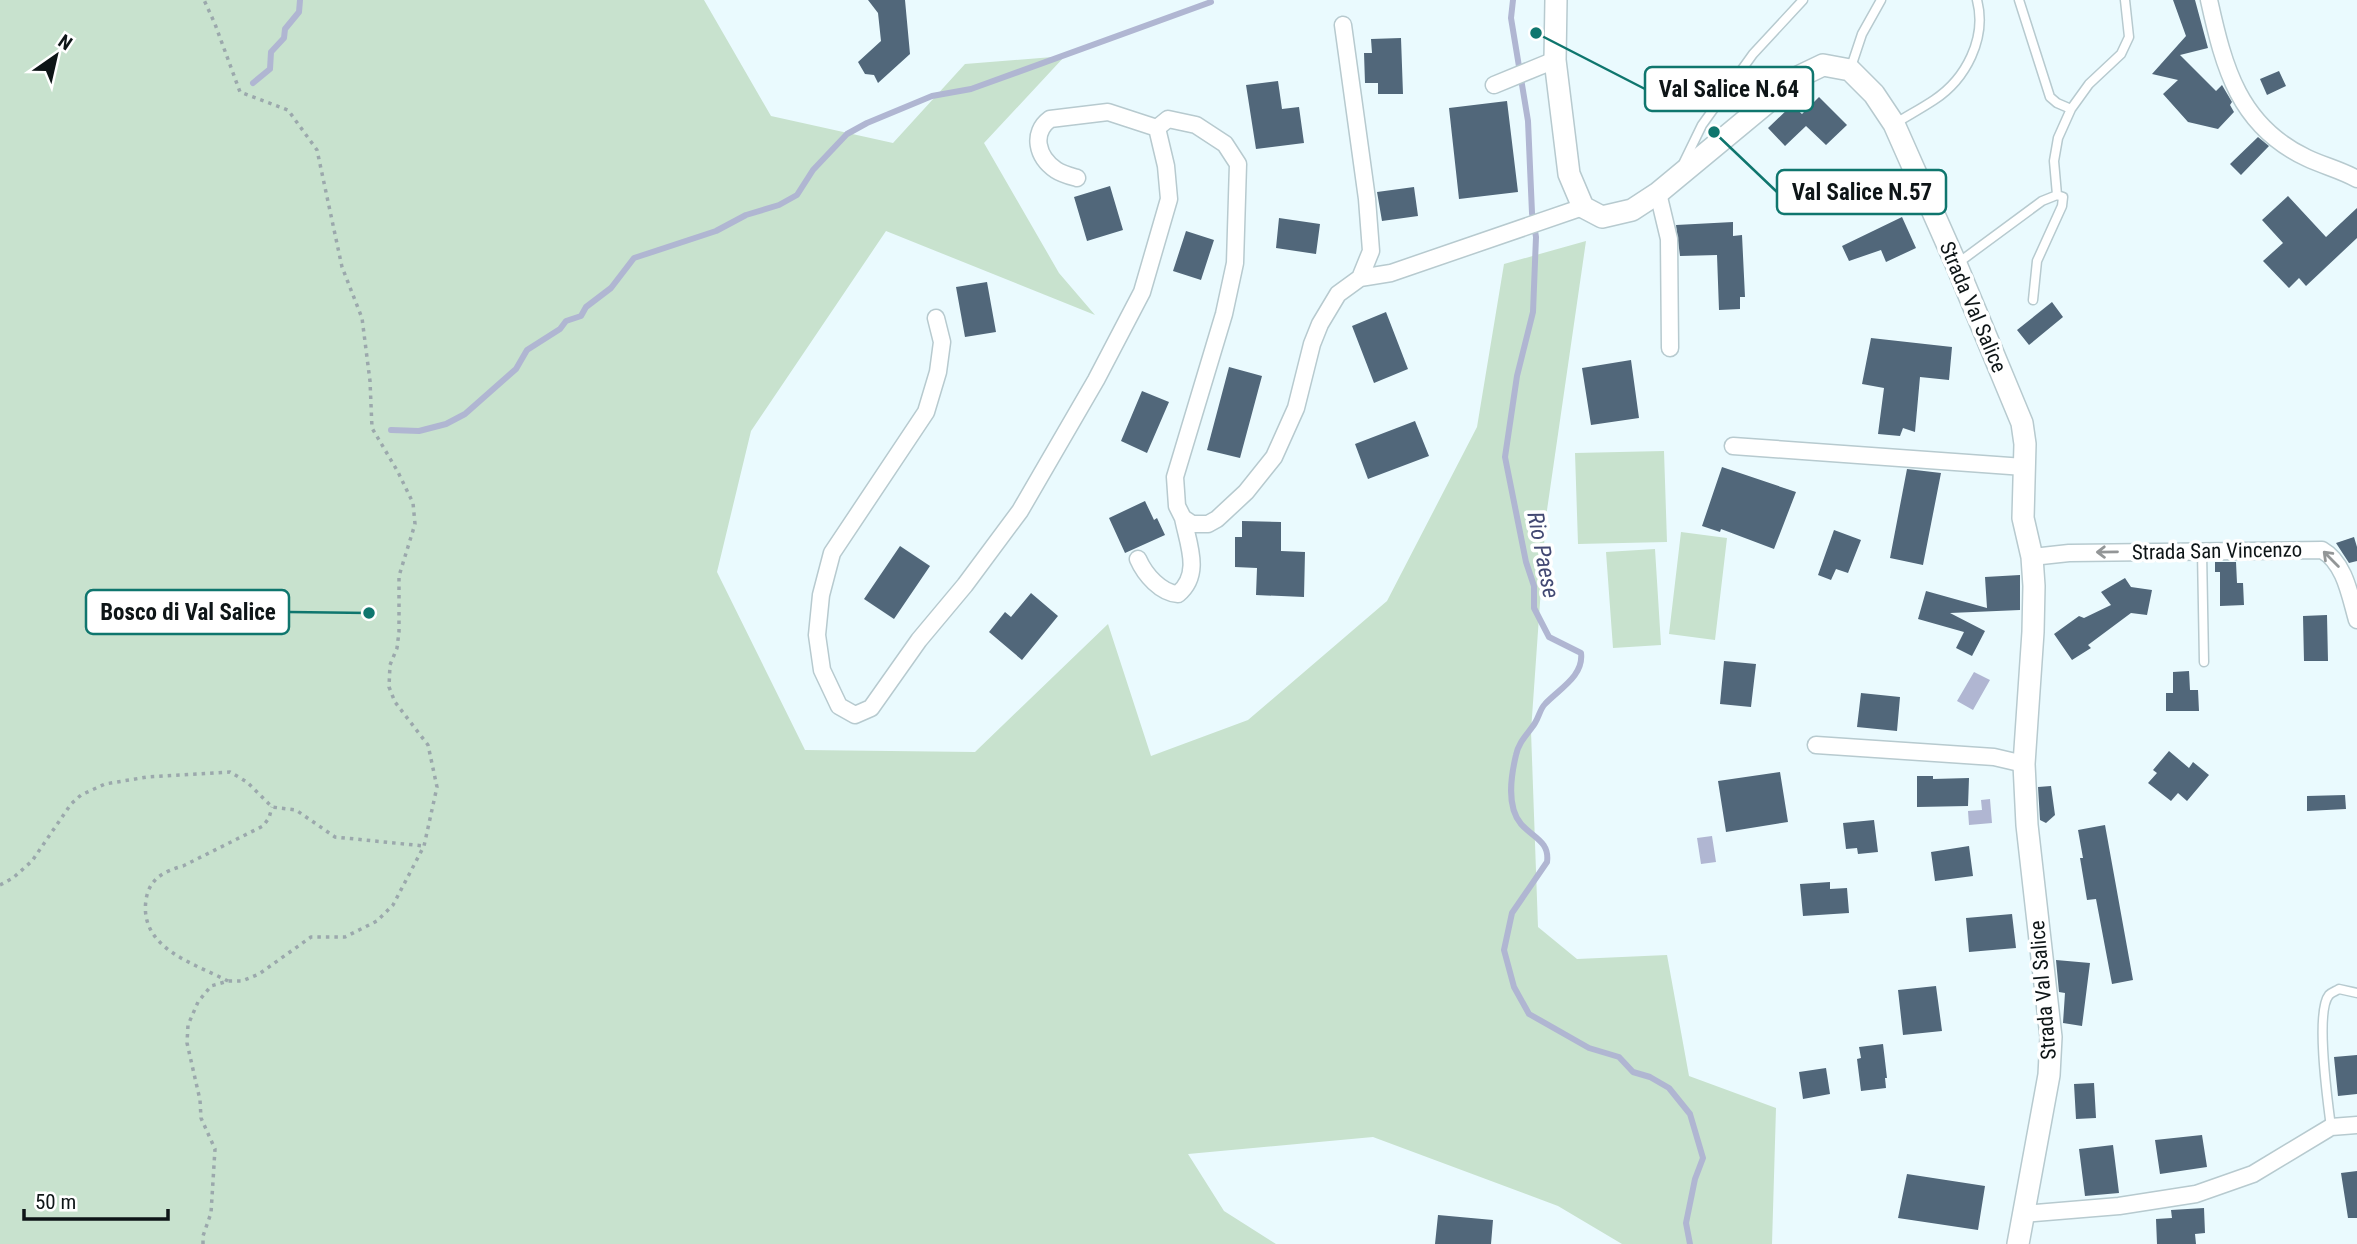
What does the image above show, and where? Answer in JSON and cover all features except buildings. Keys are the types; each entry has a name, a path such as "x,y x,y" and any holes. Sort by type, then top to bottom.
{"street":[{"path":"1556,0 1555,60 1569,174 1583,207 1602,217 1632,210 1658,193 1798,77 1823,65 1850,70"},
{"path":"2209,0 2226,62 2242,102 2255,121 2271,136 2307,158 2357,179"},
{"path":"1343,25 1367,198 1371,251 1360,278"},
{"path":"1502,82 1555,60"},
{"name":"Strada Val Salice","path":"1850,70 1874,94 1894,124 2022,423 2025,444 2023,518 2032,557 2033,632 2024,764 2027,825 2051,1037 2049,1075 2018,1244"},
{"path":"1077,178 1058,171 1044,159 1038,146 1038,134 1043,124 1050,119 1108,112 1157,128"},
{"path":"1138,559 1147,575 1165,590 1178,594 1184,590 1193,567 1183,518 1175,496 1175,477 1227,302 1235,263 1238,164 1225,144 1196,125 1168,119 1157,128"},
{"path":"936,317 942,342 938,372 926,412 832,553 821,595 817,635 822,670 839,706 855,715 872,709 919,640 965,586 1020,511 1142,292 1169,199 1166,166 1157,128"},
{"path":"1658,193 1669,239 1670,348"},
{"path":"1183,518 1199,526 1217,519 1246,492 1274,457 1296,408 1312,344 1320,324 1338,294 1360,278 1391,273 1583,207"},
{"path":"1733,446 2024,467"},
{"name":"Strada San Vincenzo","path":"2032,557 2069,553 2322,550 2331,555 2338,565 2357,620"},
{"path":"1816,744 1994,757 2024,764"},
{"path":"2023,1214 2119,1206 2196,1194 2253,1174 2331,1127 2357,1125"}],"lane":[{"path":"1676,178 1702,125 1753,54 1802,0"},
{"path":"1850,70 1862,34 1881,0"},
{"path":"1894,124 1937,99 1967,67 1976,47 1980,22 1977,0"},
{"path":"2019,0 2050,97 2071,109"},
{"path":"2057,195 2054,161 2058,138 2071,109 2089,84 2120,54 2129,37 2125,0"},
{"path":"1956,264 2042,201 2057,195 2063,197 2062,206 2037,261 2033,300"},
{"path":"2202,551 2204,662"},
{"path":"2331,1127 2325,1074 2324,1006 2329,996 2339,989 2357,992"}],"path":[{"path":"203,1244 211,1213 215,1149 201,1118 200,1100 187,1043 188,1026 198,1002 211,986 228,981 242,981 259,974 311,937 345,937 376,921 393,905 424,846 437,787 428,746 395,702 389,687 390,665 397,648 399,632 399,576 415,524 413,503 372,428 370,381 362,318 342,267 317,150 288,110 240,92 204,0"},
{"path":"0,885 13,878 32,861 71,804 81,795 105,784 147,777 230,772 247,782 272,807 296,810 335,837 424,846"},
{"path":"228,981 179,957 149,930 144,913 147,889 170,869 183,866 263,826 272,807"}],"green space":[{"path":"0,0 704,0 771,116 893,143 965,64 1065,56 984,143 1059,273 1095,315 886,231 751,431 717,572 805,750 975,752 1108,624 1151,756 1248,720 1387,601 1477,427 1504,264 1586,241 1546,517 1531,731 1538,927 1577,959 1667,955 1689,1076 1776,1108 1772,1244 1622,1244 1558,1206 1373,1137 1188,1154 1224,1211 1276,1244 0,1244"},
{"path":"1664,451 1667,542 1578,544 1575,453"},
{"path":"1681,532 1727,538 1715,640 1669,634"},
{"path":"1655,549 1661,645 1613,648 1606,552"}],"water":[{"path":"1974,672 1990,680 1973,710 1957,701"},
{"path":"1990,799 1992,823 1969,825 1968,811 1982,810 1981,800"},
{"path":"1712,836 1716,862 1701,864 1697,838"}],"waterway":[{"path":"253,83 270,69 271,52 284,38 285,29 299,12 300,0"},
{"name":"Rio Paese","path":"1513,0 1511,18 1528,121 1532,213 1536,237 1533,312 1517,376 1505,457 1526,562 1534,586 1534,608 1549,637 1581,653 1581,661 1575,675 1543,706 1517,750 1511,781 1513,809 1521,824 1543,844 1547,862 1512,913 1504,950 1514,987 1529,1014 1589,1048 1619,1057 1633,1072 1650,1077 1669,1088 1690,1114 1703,1158 1695,1179 1686,1223 1690,1244"},
{"path":"391,430 419,431 446,424 465,414 516,369 527,350 560,329 566,321 581,316 586,307 611,288 634,258 716,231 746,215 779,205 797,195 813,170 847,134 867,123 932,96 971,89 1211,2"}],"place":[{"name":"Val Salice N.64","path":"1536,33"},
{"name":"Val Salice N.57","path":"1714,132"},
{"name":"Bosco di Val Salice","path":"369,613"}]}
